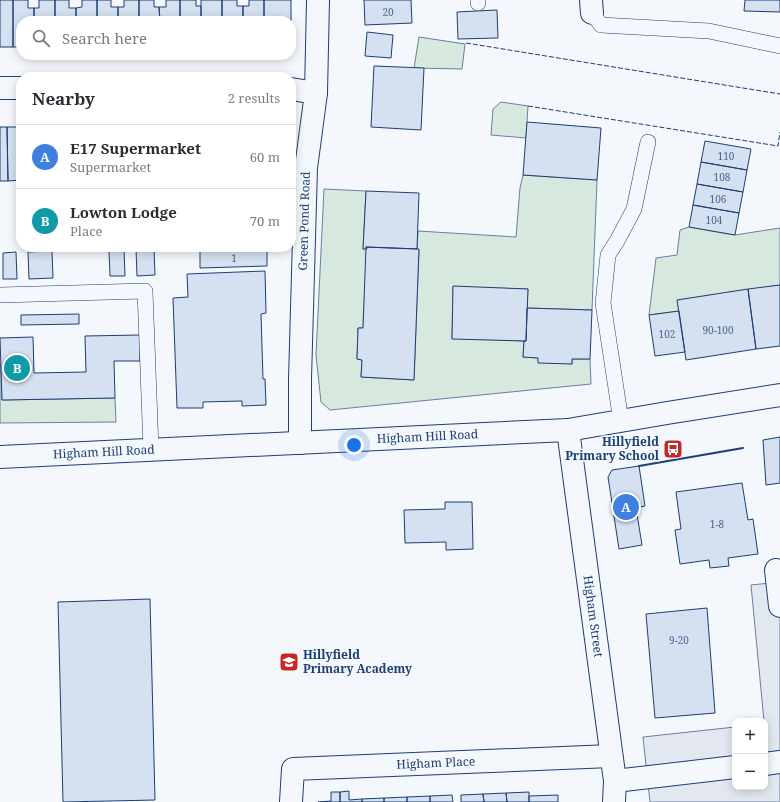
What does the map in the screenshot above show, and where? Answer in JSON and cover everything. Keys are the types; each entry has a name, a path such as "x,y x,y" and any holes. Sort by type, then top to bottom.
{"street":[{"name":"Green Pond Road","path":"300,443 300,379 306,168 316,93 318,0"},
{"path":"0,88 16,88"},
{"path":"296,90 316,93"},
{"name":"Higham Hill Road","path":"0,456 568,430 780,395"},
{"name":"Higham Street","path":"568,430 611,756 614,781 614,802"},
{"path":"776,570 780,606"},
{"name":"Higham Place","path":"291,802 293,769 611,756"},
{"path":"768,764 780,762"},
{"path":"614,781 732,767"}],"lane":[{"path":"592,7 600,25 709,31 780,46"},
{"path":"620,421 603,303 608,255 634,209 648,142"},
{"path":"0,295 144,290 151,450"}],"shaded area":[{"path":"419,37 465,44 462,69 414,68"},
{"path":"501,102 528,106 526,138 491,135 493,109"},
{"path":"523,175 597,180 592,310 527,308 528,289 453,287 452,338 524,341 523,357 572,364 572,359 590,359 591,384 330,410 321,402 316,355 324,189 366,191 363,249 367,249 363,328 358,328 357,359 362,360 361,377 414,380 419,250 417,249 418,231 516,237 520,188"},
{"path":"689,227 735,235 780,228 780,285 678,300 679,311 649,315 656,258 677,255 680,230"},
{"path":"0,364 2,400 115,398 116,422 0,423"},
{"path":"780,582 780,802 650,802 643,737 732,727 732,790 768,790 768,718 764,718 751,585"}],"building":[{"path":"0,0 13,0 13,47 0,47"},
{"path":"13,0 28,0 28,8 34,8 34,16 16,16 16,47 13,47"},
{"path":"39,0 55,0 55,16 34,16 34,8 39,8"},
{"path":"55,0 69,0 69,8 76,8 76,16 55,16"},
{"path":"82,0 97,0 97,16 76,16 76,8 82,7"},
{"path":"97,0 111,0 111,7 118,7 118,16 97,16"},
{"path":"124,0 139,0 139,16 118,16 118,7 124,7"},
{"path":"139,0 154,0 154,7 159,7 160,16 139,16"},
{"path":"166,0 180,0 180,16 160,16 159,7 166,7"},
{"path":"180,0 196,0 196,6 201,6 201,16 180,16"},
{"path":"201,0 222,0 222,16 201,16"},
{"path":"222,0 237,0 237,6 243,6 243,16 222,16"},
{"path":"249,0 264,0 264,16 243,16 243,6 249,6"},
{"path":"264,0 291,0 291,16 264,16"},
{"path":"364,0 411,0 412,23 365,25"},
{"path":"745,0 780,0 780,12 744,11"},
{"path":"497,10 498,38 458,39 457,12"},
{"path":"367,32 393,35 391,58 365,56"},
{"path":"374,66 424,68 421,130 371,127"},
{"path":"527,122 601,128 597,180 523,175"},
{"path":"0,127 7,127 8,181 0,181"},
{"path":"7,127 16,127 16,180 8,181"},
{"path":"705,141 751,149 747,170 701,162"},
{"path":"701,162 747,170 743,192 697,184"},
{"path":"697,184 743,192 739,213 693,205"},
{"path":"366,191 419,193 417,249 366,247 367,249 363,249"},
{"path":"693,205 739,213 735,235 689,227"},
{"path":"366,247 419,249 414,380 361,377 362,360 357,359 358,328 363,328"},
{"path":"16,252 17,279 3,279 3,253"},
{"path":"28,252 52,252 53,278 29,279"},
{"path":"109,252 124,252 125,276 110,276"},
{"path":"136,252 154,252 155,275 137,276"},
{"path":"200,252 267,252 267,266 200,268"},
{"path":"265,271 266,313 261,314 263,379 265,379 266,405 242,406 242,401 203,402 203,408 177,408 173,298 188,297 187,274"},
{"path":"780,285 780,346 756,349 748,289"},
{"path":"453,286 528,289 526,341 452,339"},
{"path":"748,289 756,349 686,360 677,300"},
{"path":"527,308 592,310 590,359 572,359 572,364 538,363 538,358 523,357 524,341 526,341"},
{"path":"679,311 685,352 655,356 649,315"},
{"path":"79,314 79,324 21,325 21,315"},
{"path":"140,335 140,361 114,361 115,398 2,400 0,338 33,337 34,373 86,372 85,336"},
{"path":"780,437 780,483 766,485 763,440"},
{"path":"639,466 645,506 636,508 642,545 619,549 608,477 612,470"},
{"path":"742,483 748,520 753,519 758,554 728,558 729,566 710,568 709,560 680,564 675,530 681,529 676,492"},
{"path":"445,502 472,502 473,549 446,550 446,542 405,543 404,510 445,509"},
{"path":"150,599 155,800 63,802 58,602"},
{"path":"707,608 715,713 655,718 646,614"},
{"path":"349,791 349,800 362,799 362,802 340,802 340,792"},
{"path":"331,792 340,792 340,802 318,802 331,801"},
{"path":"529,792 529,802 507,802 506,793"},
{"path":"506,793 507,802 484,802 483,794"},
{"path":"483,794 484,802 461,802 461,795"},
{"path":"452,795 453,802 430,802 430,796"},
{"path":"558,795 558,802 529,802 529,796"},
{"path":"430,796 430,802 407,802 407,797"},
{"path":"407,797 407,802 384,802 384,798"},
{"path":"384,798 384,802 362,802 362,799"}],"fence":[{"path":"466,43 780,94"},
{"path":"528,106 778,146 780,132"}],"wall":[{"path":"639,466 743,448"}],"place":[{"name":"Lowton Lodge","path":"17,368"},
{"name":"Hillyfield Primary School","path":"673,449"},
{"name":"E17 Supermarket","path":"626,507"},
{"name":"Hillyfield Primary Academy","path":"289,662"}]}
